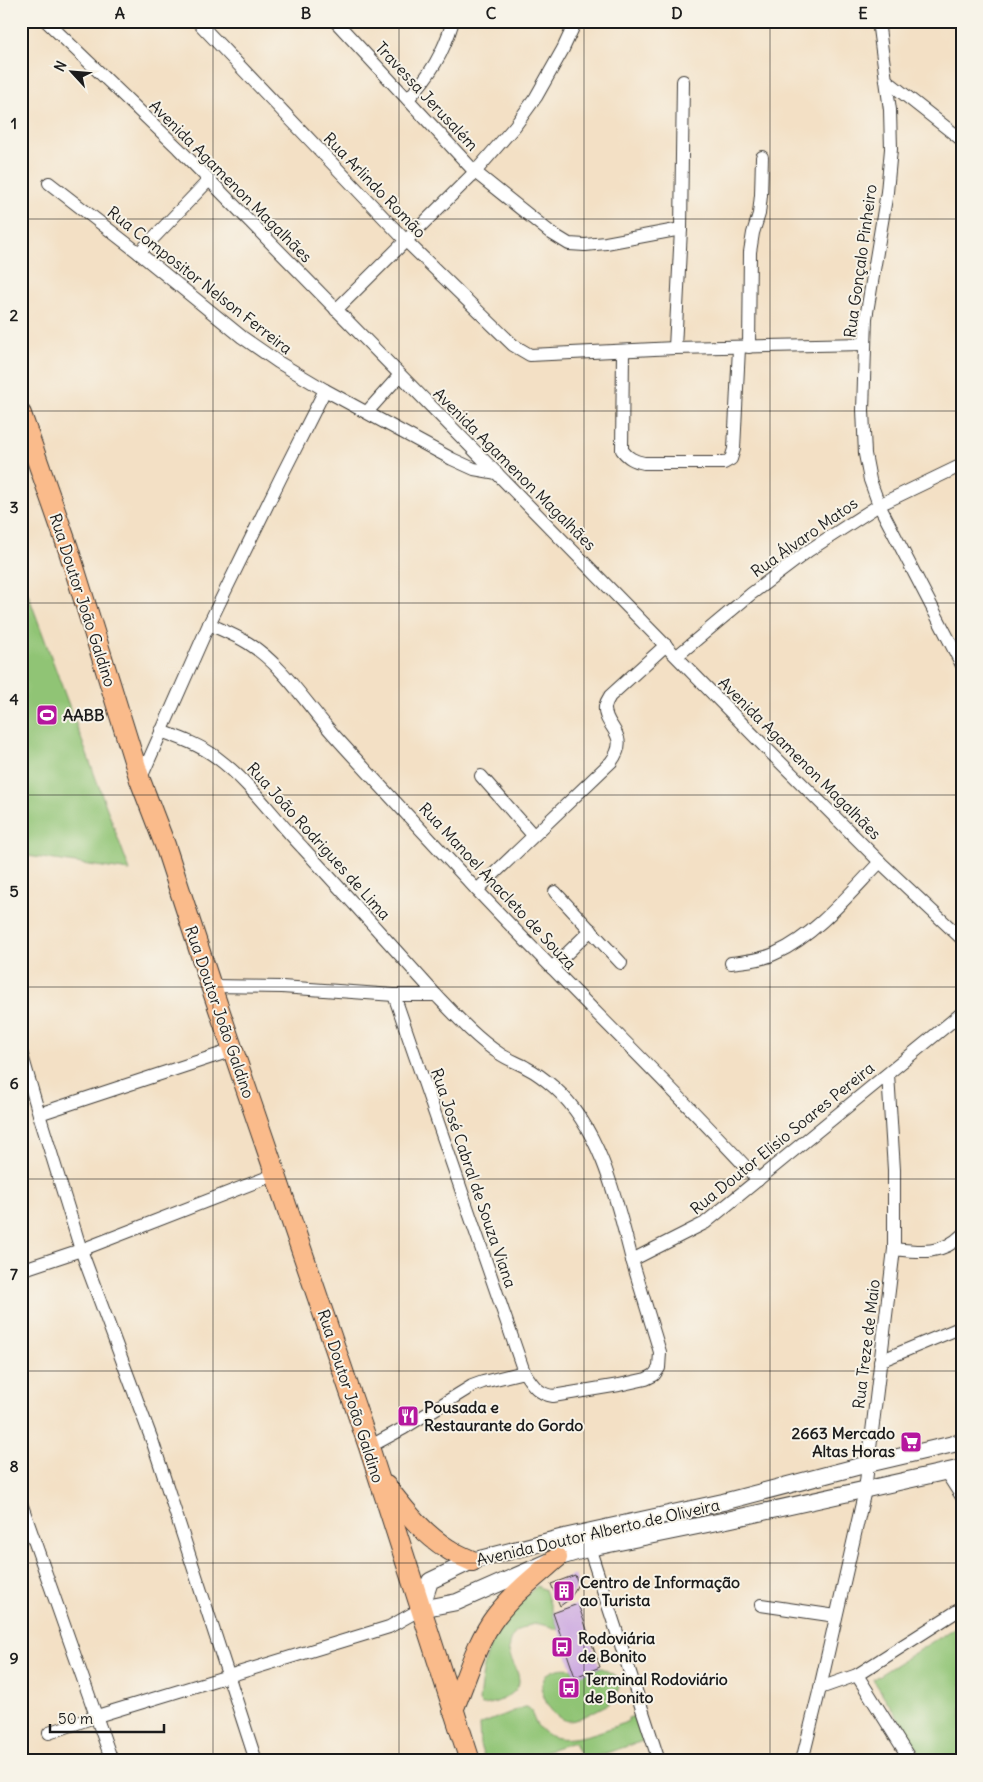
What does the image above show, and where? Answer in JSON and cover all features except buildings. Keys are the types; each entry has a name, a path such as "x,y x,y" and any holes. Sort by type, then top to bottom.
{"main road":[{"name":"Rua Doutor João Galdino","path":"21,414 68,548 140,780 165,846 369,1447 470,1761"},
{"path":"377,1474 410,1517 427,1534 448,1549 472,1561"},
{"path":"454,1710 486,1632 496,1616 514,1596 557,1558"}],"street":[{"name":"Avenida Agamenon Magalhães","path":"46,21 209,180 880,862 961,938"},
{"name":"Rua Arlindo Romão","path":"197,21 406,241 513,345 530,355 541,356 623,351"},
{"name":"Travessa Jerusalém","path":"335,21 475,172 550,233 569,244 606,244 681,230"},
{"path":"408,99 426,80 438,60 453,21"},
{"path":"336,310 475,172 515,126 536,97 563,49 576,21"},
{"name":"Rua Gonçalo Pinheiro","path":"878,21 890,110 891,149 887,192 871,283 864,344 865,454 870,480 879,505 962,665"},
{"path":"886,80 962,140"},
{"path":"675,348 681,230 683,81"},
{"path":"762,157 761,195 759,214 750,252 744,347 734,449 731,459 724,463 644,463 634,461 622,450 623,351 675,348 744,347 864,344"},
{"path":"139,253 209,180"},
{"name":"Rua Compositor Nelson Ferreira","path":"49,182 242,337 278,362 452,460 474,469 497,473"},
{"path":"367,412 400,375"},
{"path":"140,780 209,624 325,390"},
{"name":"Rua Álvaro Matos","path":"677,656 751,594 808,551 879,505 962,465"},
{"name":"Rua Manoel Anacleto de Souza","path":"209,624 249,643 268,659 332,733 477,890 687,1104 758,1180"},
{"path":"477,890 611,762 617,754 618,740 605,706 610,696 666,645"},
{"name":"Rua João Rodrigues de Lima","path":"161,732 199,747 216,756 231,769 458,1018 502,1056 530,1069 557,1089 572,1106 595,1144 615,1197 632,1260"},
{"path":"481,776 533,835"},
{"path":"731,963 751,961 775,954 795,944 880,862"},
{"path":"555,892 621,963"},
{"path":"552,968 591,930"},
{"path":"211,986 394,995 436,995"},
{"name":"Rua José Cabral de Souza Viana","path":"394,995 524,1372 536,1389 544,1394 553,1396 619,1385 646,1379 654,1375 659,1368 660,1352 632,1260"},
{"name":"Rua Doutor Elisio Soares Pereira","path":"632,1260 705,1223 962,1013"},
{"path":"39,1114 233,1050"},
{"path":"21,1052 81,1250 153,1443 256,1761"},
{"name":"Rua Treze de Maio","path":"802,1761 865,1490 894,1249 894,1170 888,1074"},
{"path":"21,1270 81,1250 276,1174"},
{"path":"894,1249 911,1251 944,1249 962,1235"},
{"path":"880,1361 962,1327"},
{"path":"369,1447 472,1386 524,1372"},
{"name":"Avenida Doutor Alberto de Oliveira","path":"954,1470 590,1548 557,1558 457,1602 421,1610 430,1581 472,1561 583,1532 723,1502 868,1464 962,1442"},
{"path":"954,1470 962,1497"},
{"path":"723,1502 727,1520"},
{"path":"21,1503 112,1761"},
{"path":"583,1532 590,1548 659,1761"},
{"path":"761,1605 836,1616"},
{"path":"820,1688 857,1675 962,1608"},
{"path":"49,1733 228,1675 389,1627 421,1610"},
{"path":"857,1675 911,1761"}],"green space":[{"name":"AABB","path":"21,575 130,871 21,855"},
{"path":"537,1586 545,1590 559,1630 536,1624 516,1632 510,1641 509,1652 519,1677 518,1686 515,1691 505,1698 482,1705 479,1702 482,1680 492,1639 507,1615"},
{"path":"962,1623 962,1761 925,1761 873,1679"},
{"path":"600,1667 618,1677 619,1680 618,1691 609,1704 573,1720 564,1720 558,1717 544,1697 542,1683 546,1675 555,1670 565,1668 572,1669 575,1676"},
{"path":"524,1707 531,1710 537,1725 546,1734 557,1738 585,1736 599,1732 625,1723 628,1721 628,1718 634,1716 643,1741 582,1761 574,1742 513,1761 485,1761 480,1745 479,1725"}],"place":[{"name":"AABB","path":"47,715"},
{"name":"Pousada e Restaurante do Gordo","path":"408,1416"},
{"name":"2663 Mercado Altas Horas","path":"911,1442"},
{"name":"Centro de Informação ao Turista","path":"564,1591"},
{"name":"Rodoviária de Bonito","path":"562,1647"},
{"name":"Terminal Rodoviário de Bonito","path":"569,1688"}]}
